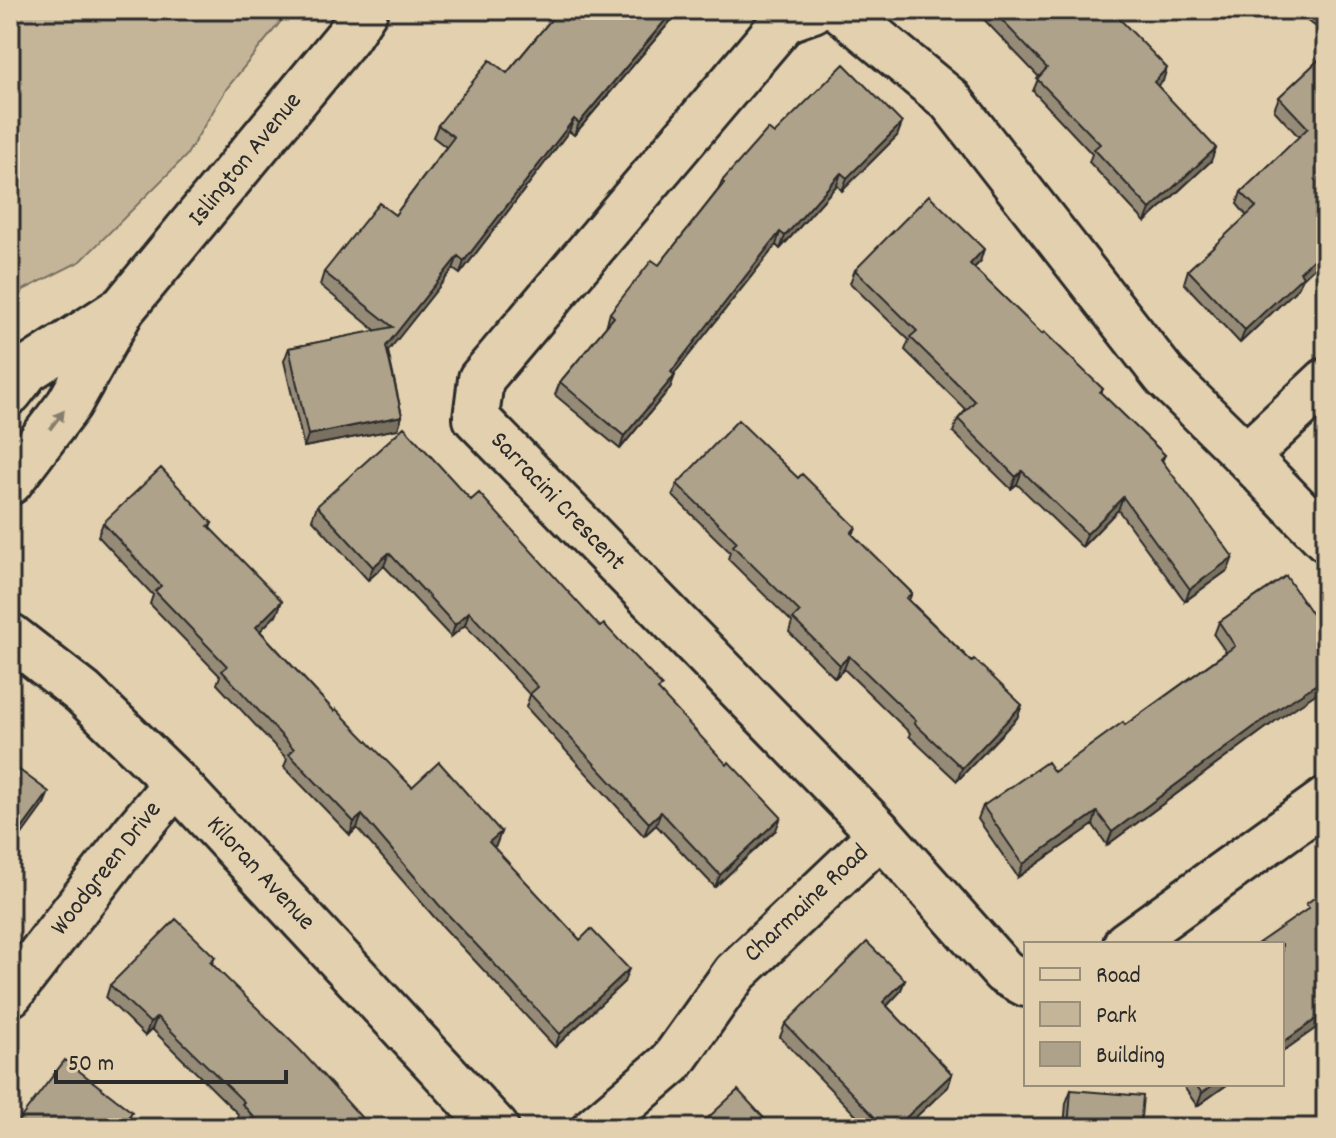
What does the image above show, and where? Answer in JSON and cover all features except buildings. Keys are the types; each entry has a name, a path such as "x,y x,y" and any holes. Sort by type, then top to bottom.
{"street":[{"name":"Islington Avenue","path":"10,482 69,404 123,308 348,36 365,10"},
{"name":"Sarracini Crescent","path":"813,10 785,20 481,379 476,418 881,834"},
{"path":"841,10 950,100 1165,376 1326,539"},
{"name":"Islington Avenue","path":"10,392 27,370 123,308"},
{"path":"1246,456 1326,381"},
{"name":"Kiloran Avenue","path":"10,636 83,693 176,783 496,1128"},
{"name":"Woodgreen Drive","path":"10,994 176,783"},
{"path":"1129,942 1326,800"},
{"name":"Charmaine Road","path":"595,1128 671,1063 735,973 881,834 1004,972 1024,983"}],"green space":[{"path":"10,10 290,10 227,88 186,156 81,261 23,290 10,305"}]}
